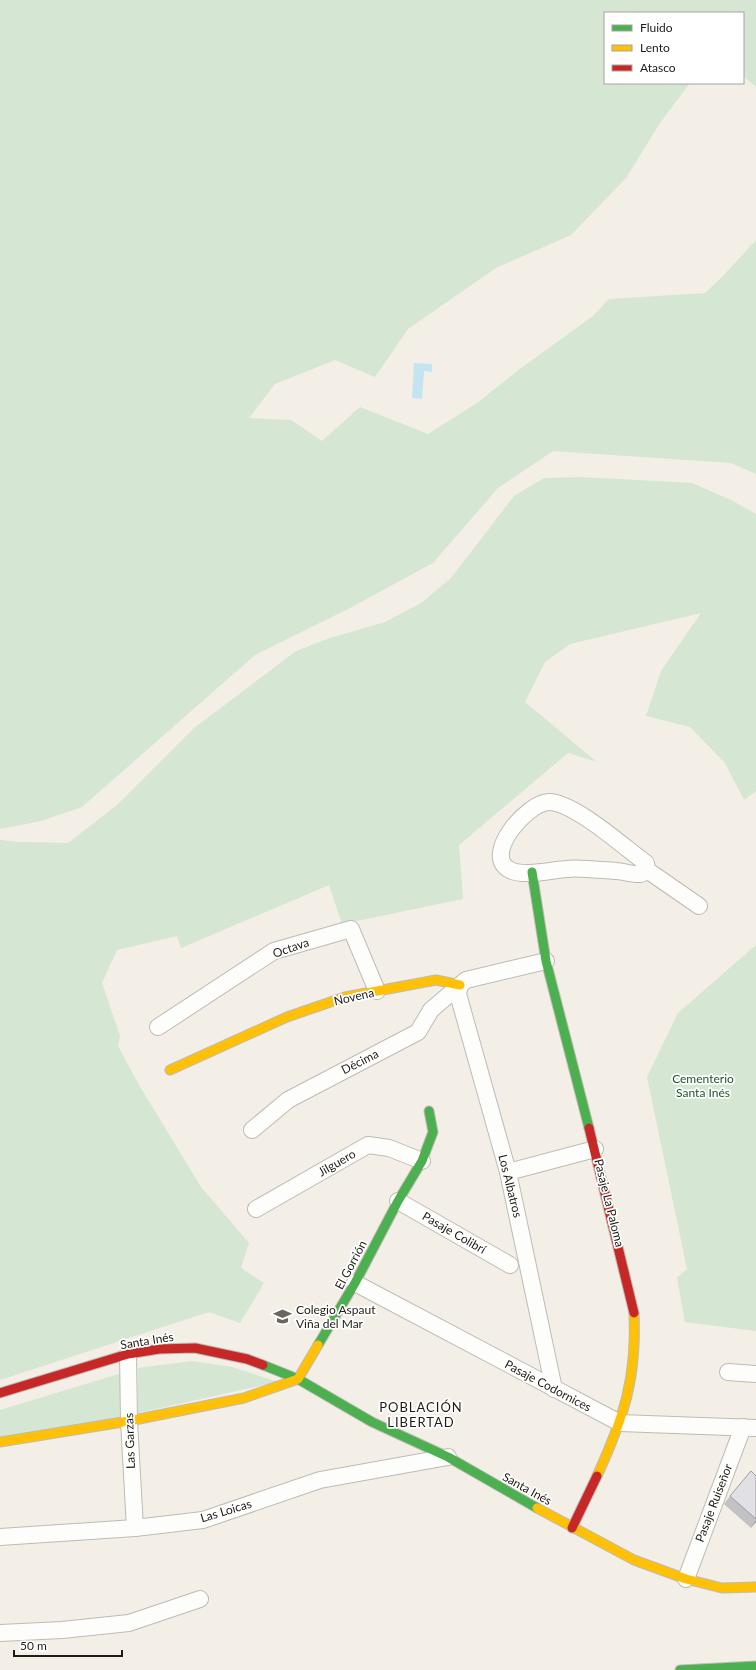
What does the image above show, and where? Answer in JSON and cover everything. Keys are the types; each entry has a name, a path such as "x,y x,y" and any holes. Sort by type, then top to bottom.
{"street":[{"path":"647,870 640,874 568,868 532,872 512,871 504,866 500,859 502,846 511,830 526,814 536,807 548,802 563,806 578,813 646,863 647,870 699,906"},
{"name":"Pasaje La Paloma","path":"532,872 546,961 634,1307 636,1346 631,1382 620,1423 572,1528"},
{"name":"Octava","path":"158,1027 274,952 351,929 377,991"},
{"path":"460,985 466,980 546,961"},
{"name":"Novena","path":"170,1070 287,1017 345,997 436,980 460,985"},
{"name":"Décima","path":"252,1130 288,1100 418,1032 431,1010 460,985"},
{"name":"Los Albatros","path":"460,985 458,994 508,1172 554,1389"},
{"name":"El Gorrión","path":"298,1379 356,1284 398,1201 422,1161 433,1132 429,1111"},
{"name":"Jilguero","path":"256,1209 368,1145 389,1148 422,1161"},
{"path":"508,1172 595,1149"},
{"name":"Pasaje Colibrí","path":"398,1201 510,1265"},
{"name":"Pasaje Codornices","path":"356,1284 620,1423 750,1427"},
{"name":"Santa Inés","path":"0,1393 128,1354 160,1349 188,1347 247,1358 298,1379 372,1422 448,1457 572,1528 634,1560 686,1579 722,1588 756,1587"},
{"name":"Las Garzas","path":"128,1354 129,1421 135,1528"},
{"path":"728,1372 756,1374"},
{"path":"0,1442 129,1421 244,1398 298,1379"},
{"name":"Pasaje Ruiseñor","path":"686,1579 750,1427"},
{"name":"Las Loicas","path":"0,1537 135,1528 203,1520 320,1480 448,1457"},
{"path":"0,1633 62,1630 129,1623 200,1599"},
{"path":"680,1670 756,1666"}],"green space":[{"path":"0,0 756,0 756,87 744,77 744,12 604,12 604,84 689,84 660,123 626,178 571,235 496,268 408,329 375,377 335,360 275,384 249,418 291,420 322,441 360,407 428,434 477,403 521,368 593,316 609,299 705,293 756,240 756,474 731,463 553,451 498,488 433,563 350,608 255,655 82,807 41,821 0,829"},
{"path":"582,477 692,483 731,500 756,514 756,791 744,800 725,763 690,727 646,716 661,671 701,613 570,644 545,662 525,702 597,762 568,753 459,845 463,899 342,924 329,885 181,948 177,936 117,950 102,983 120,1036 118,1046 139,1085 201,1187 249,1243 241,1268 264,1283 240,1323 209,1312 0,1380 0,840 68,843 117,805 194,728 296,651 330,638 385,622 421,603 451,578 514,496 544,478"},
{"name":"Cementerio Santa Inés","path":"756,945 756,1331 685,1322 677,1278 687,1269 647,1077 678,1013"},
{"path":"192,1361 232,1367 278,1382 138,1413 138,1368"},
{"path":"122,1373 121,1422 0,1440 0,1410"}],"water":[{"path":"414,363 432,364 432,372 424,371 422,399 412,398"}],"building":[{"path":"751,1471 756,1476 756,1519 730,1496"}],"traffic: fast":[{"path":"532,872 546,961 589,1128"},
{"path":"318,1345 355,1283 398,1201 422,1161 433,1132 429,1111"},
{"path":"263,1365 298,1379 372,1422 448,1457 537,1508"},
{"path":"680,1670 756,1666"}],"traffic: slow":[{"path":"170,1070 287,1017 345,997 436,980 460,985"},
{"path":"597,1476 615,1435 627,1397 633,1358 634,1313"},
{"path":"0,1442 129,1421 244,1398 298,1379 318,1345"},
{"path":"537,1508 634,1560 686,1579 722,1588 756,1587"}],"traffic: jam":[{"path":"589,1128 634,1313"},
{"path":"0,1393 128,1354 159,1349 195,1348 247,1359 263,1365"},
{"path":"572,1528 597,1476"}],"place":[{"name":"Colegio Aspaut Viña del Mar","path":"283,1317"}],"district":[{"name":"POBLACIÓN LIBERTAD","path":"421,1414"}]}
